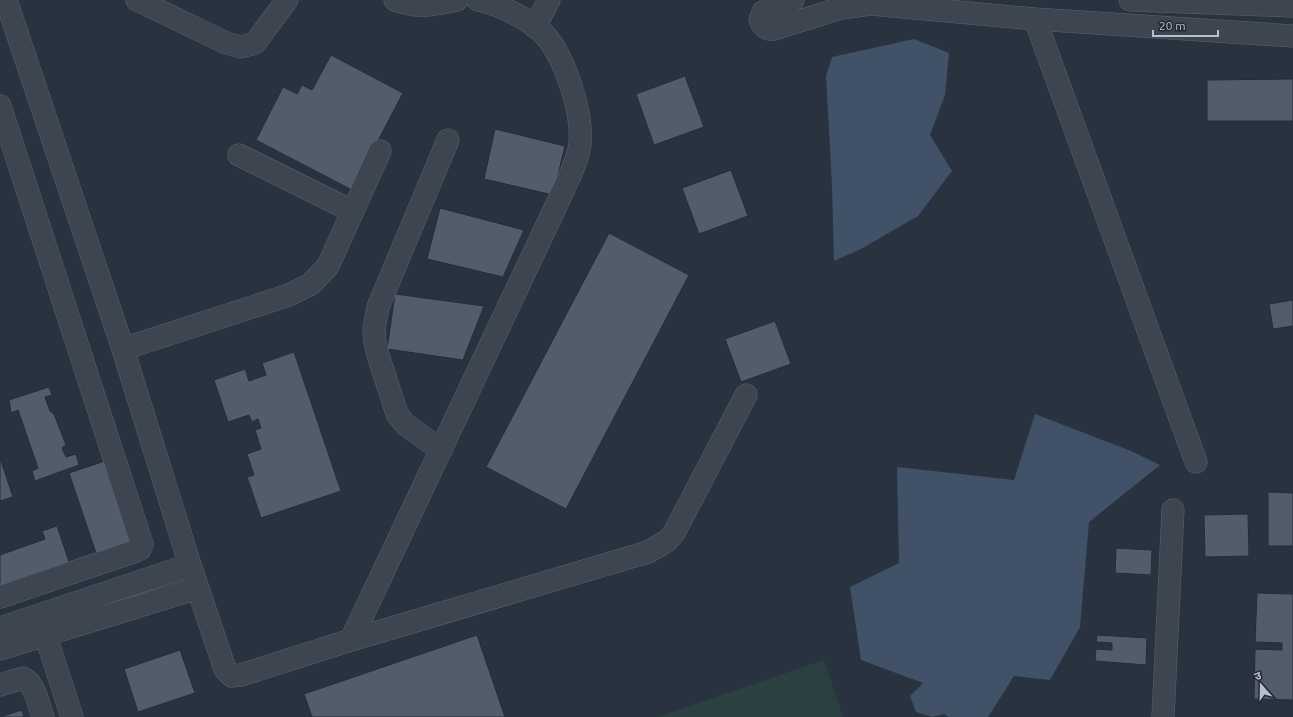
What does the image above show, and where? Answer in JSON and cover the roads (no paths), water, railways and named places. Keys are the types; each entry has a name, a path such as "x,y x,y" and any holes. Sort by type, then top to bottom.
{"street":[{"path":"6,0 123,349 190,565 225,669 232,676 241,675 351,640 635,557 660,545 674,533 746,394"},
{"path":"137,0 226,43 241,47 255,43 287,0"},
{"path":"395,0 410,6 445,1"},
{"path":"351,640 556,206 576,158 580,144 579,120 566,74 550,40 535,27 506,10 478,0"},
{"path":"535,27 549,0"},
{"path":"793,0 763,12 760,20 763,26 768,29 774,29 842,8 871,4 1035,19 1288,36 1283,4 1130,0"},
{"path":"1035,19 1196,462"},
{"path":"0,106 142,544 140,549 136,551 0,597"},
{"path":"440,450 406,425 397,414 378,355 374,329 378,307 448,140"},
{"path":"123,349 301,290 311,284 328,266 380,151"},
{"path":"239,155 352,211"},
{"path":"1163,717 1173,510"},
{"path":"0,649 42,625 190,565"},
{"path":"0,628 42,625 198,588"},
{"path":"42,625 72,717"},
{"path":"2,678 23,678 28,680 32,686 43,717"}],"water":[{"path":"914,39 949,53 945,95 930,135 952,171 918,216 861,249 834,261 832,185 826,76 832,57"},
{"path":"1035,414 1131,451 1160,465 1089,522 1080,627 1050,680 1014,676 988,717 949,717 944,714 932,717 916,712 910,696 923,683 861,660 850,587 899,563 897,467 1014,480"}]}
